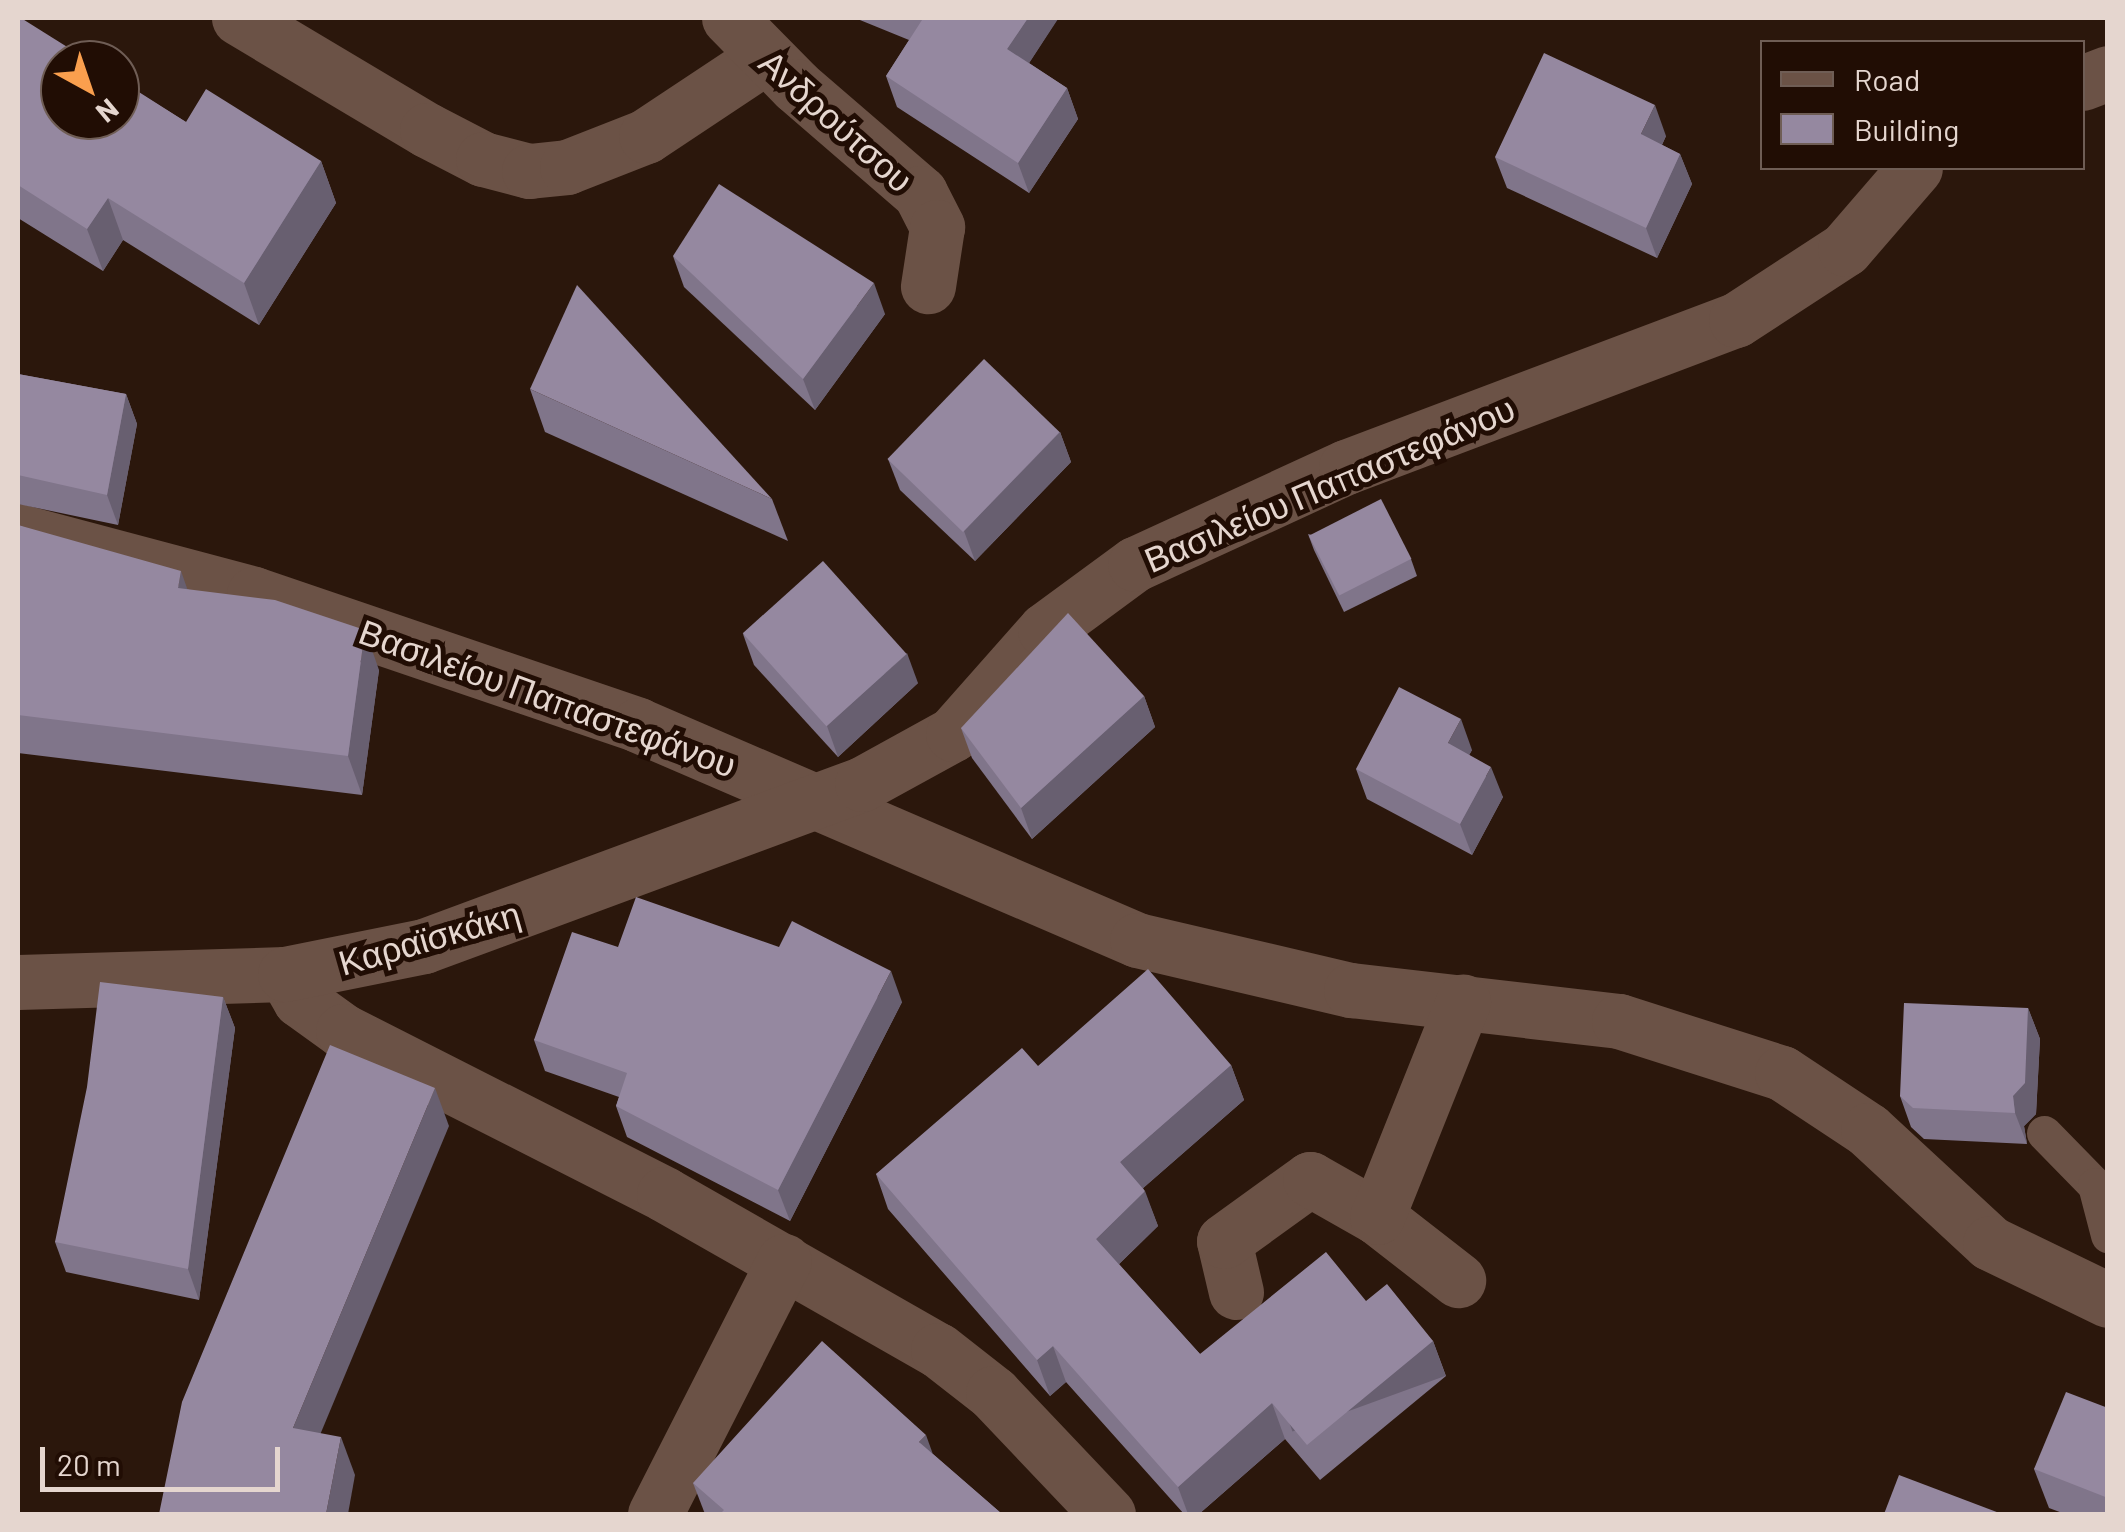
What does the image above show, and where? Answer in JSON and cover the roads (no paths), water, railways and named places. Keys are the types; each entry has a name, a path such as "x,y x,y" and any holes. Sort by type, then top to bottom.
{"street":[{"path":"239,18 444,139 529,171 566,167 629,144 765,57"},
{"name":"Ανδρούτσου","path":"729,18 765,57 920,194 937,227 928,286"},
{"name":"Βασιλείου Παπαστεφάνου","path":"18,530 368,630 638,726 822,799 894,769 954,734 1045,630 1135,564 1346,467 1736,320 1845,249 1913,170"},
{"path":"822,799 1137,940 1350,990 1619,1021 1782,1073 1868,1130 1990,1243 2108,1300"},
{"name":"Καραϊσκάκη","path":"18,982 286,974 486,926 822,799"},
{"path":"286,974 300,1000 343,1031 882,1314 993,1392 1108,1514"},
{"path":"1378,1217 1463,1002"},
{"path":"1236,1292 1224,1241 1310,1179 1378,1217 1458,1280"},
{"path":"655,1514 784,1261"}],"lane":[{"path":"2044,1133 2095,1185 2108,1235"}]}
